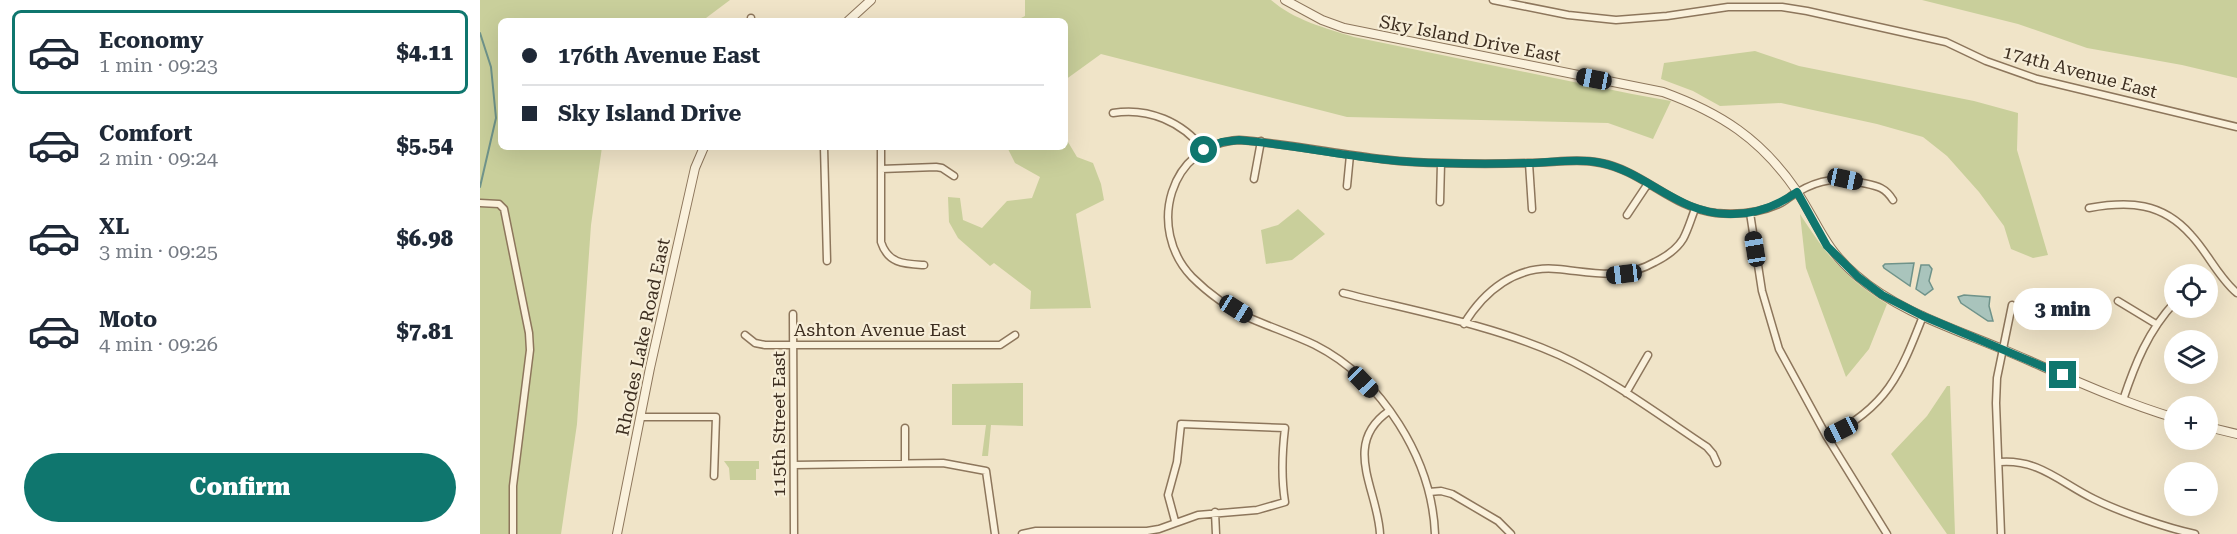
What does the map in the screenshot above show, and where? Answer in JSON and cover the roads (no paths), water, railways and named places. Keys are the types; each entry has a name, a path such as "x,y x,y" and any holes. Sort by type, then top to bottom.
{"street":[{"path":"851,18 871,0"},
{"name":"Sky Island Drive East","path":"1286,0 1322,20 1363,33 1663,92 1700,106 1737,128 1774,161 1797,192 1827,246 1841,262 1882,295 1923,316 2122,400 2164,414"},
{"name":"174th Avenue East","path":"1493,0 1568,15 1616,20 1667,16 1728,7 1807,11 1946,42 1986,61 2037,79 2237,127"},
{"path":"1113,113 1138,112 1174,123 1191,135 1204,150"},
{"path":"1435,534 1429,492 1409,441 1389,411 1360,378 1340,361 1299,337 1250,318 1208,290 1185,269 1171,243 1167,212 1172,191 1180,174 1204,150 1231,140 1261,141 1350,155 1440,164 1570,161 1604,164 1637,177 1647,185 1695,209 1729,214 1750,213 1778,204 1813,183 1829,178 1880,186 1889,193 1893,200"},
{"path":"1254,179 1261,141"},
{"name":"Rhodes Lake Road East","path":"617,534 640,417 695,168 703,150"},
{"path":"824,150 826,261"},
{"path":"881,150 881,242 884,251 896,262 924,265"},
{"path":"1347,186 1350,155"},
{"path":"1529,163 1532,209"},
{"path":"1440,164 1440,202"},
{"path":"881,169 936,167 954,176"},
{"path":"1627,215 1647,185"},
{"path":"480,202 499,204 504,208 529,333 530,350 513,486 513,534"},
{"path":"2089,208 2130,204 2148,207 2165,214 2192,235 2212,264"},
{"path":"1464,324 1474,307 1490,291 1503,282 1527,272 1556,269 1611,275 1624,274 1649,266 1669,253 1683,239 1695,209"},
{"path":"1750,213 1762,291 1779,349 1827,437 1887,534"},
{"path":"2218,271 2237,293"},
{"path":"1343,293 1464,324 1558,355 1626,393 1707,447 1717,463"},
{"path":"2118,301 2156,324"},
{"path":"2001,534 1997,378 2012,305"},
{"name":"115th Street East","path":"794,314 794,534"},
{"path":"2122,400 2142,349 2164,315"},
{"path":"1827,437 1867,412 1886,391 1899,374 1923,316"},
{"name":"Ashton Avenue East","path":"745,335 755,343 794,345 1000,345 1015,335"},
{"path":"1626,393 1648,355"},
{"path":"1380,534 1379,520 1365,474 1365,452 1369,433 1380,418 1389,411"},
{"path":"640,417 716,417 714,476"},
{"path":"1022,534 1036,531 1147,531 1159,529 1198,514 1257,510 1285,502 1282,486 1282,455 1285,428 1181,424 1177,462 1168,495 1171,512 1176,521"},
{"path":"905,428 905,463"},
{"path":"2218,430 2237,434"},
{"path":"2000,462 2015,462 2040,469 2109,506 2195,534"},
{"path":"794,465 943,464 986,471 995,534"},
{"path":"1429,492 1441,491 1452,494 1498,522 1511,534"},
{"path":"1215,512 1216,534"}],"water":[{"path":"1914,263 1910,286 1883,266 1885,264"},
{"path":"1921,265 1929,265 1932,269 1929,281 1933,289 1925,295 1916,289"},
{"path":"1964,295 1990,297 1989,306 1993,321 1988,321 1961,303 1958,297"}],"waterway":[{"path":"480,33 491,67 496,118 480,187"}]}
